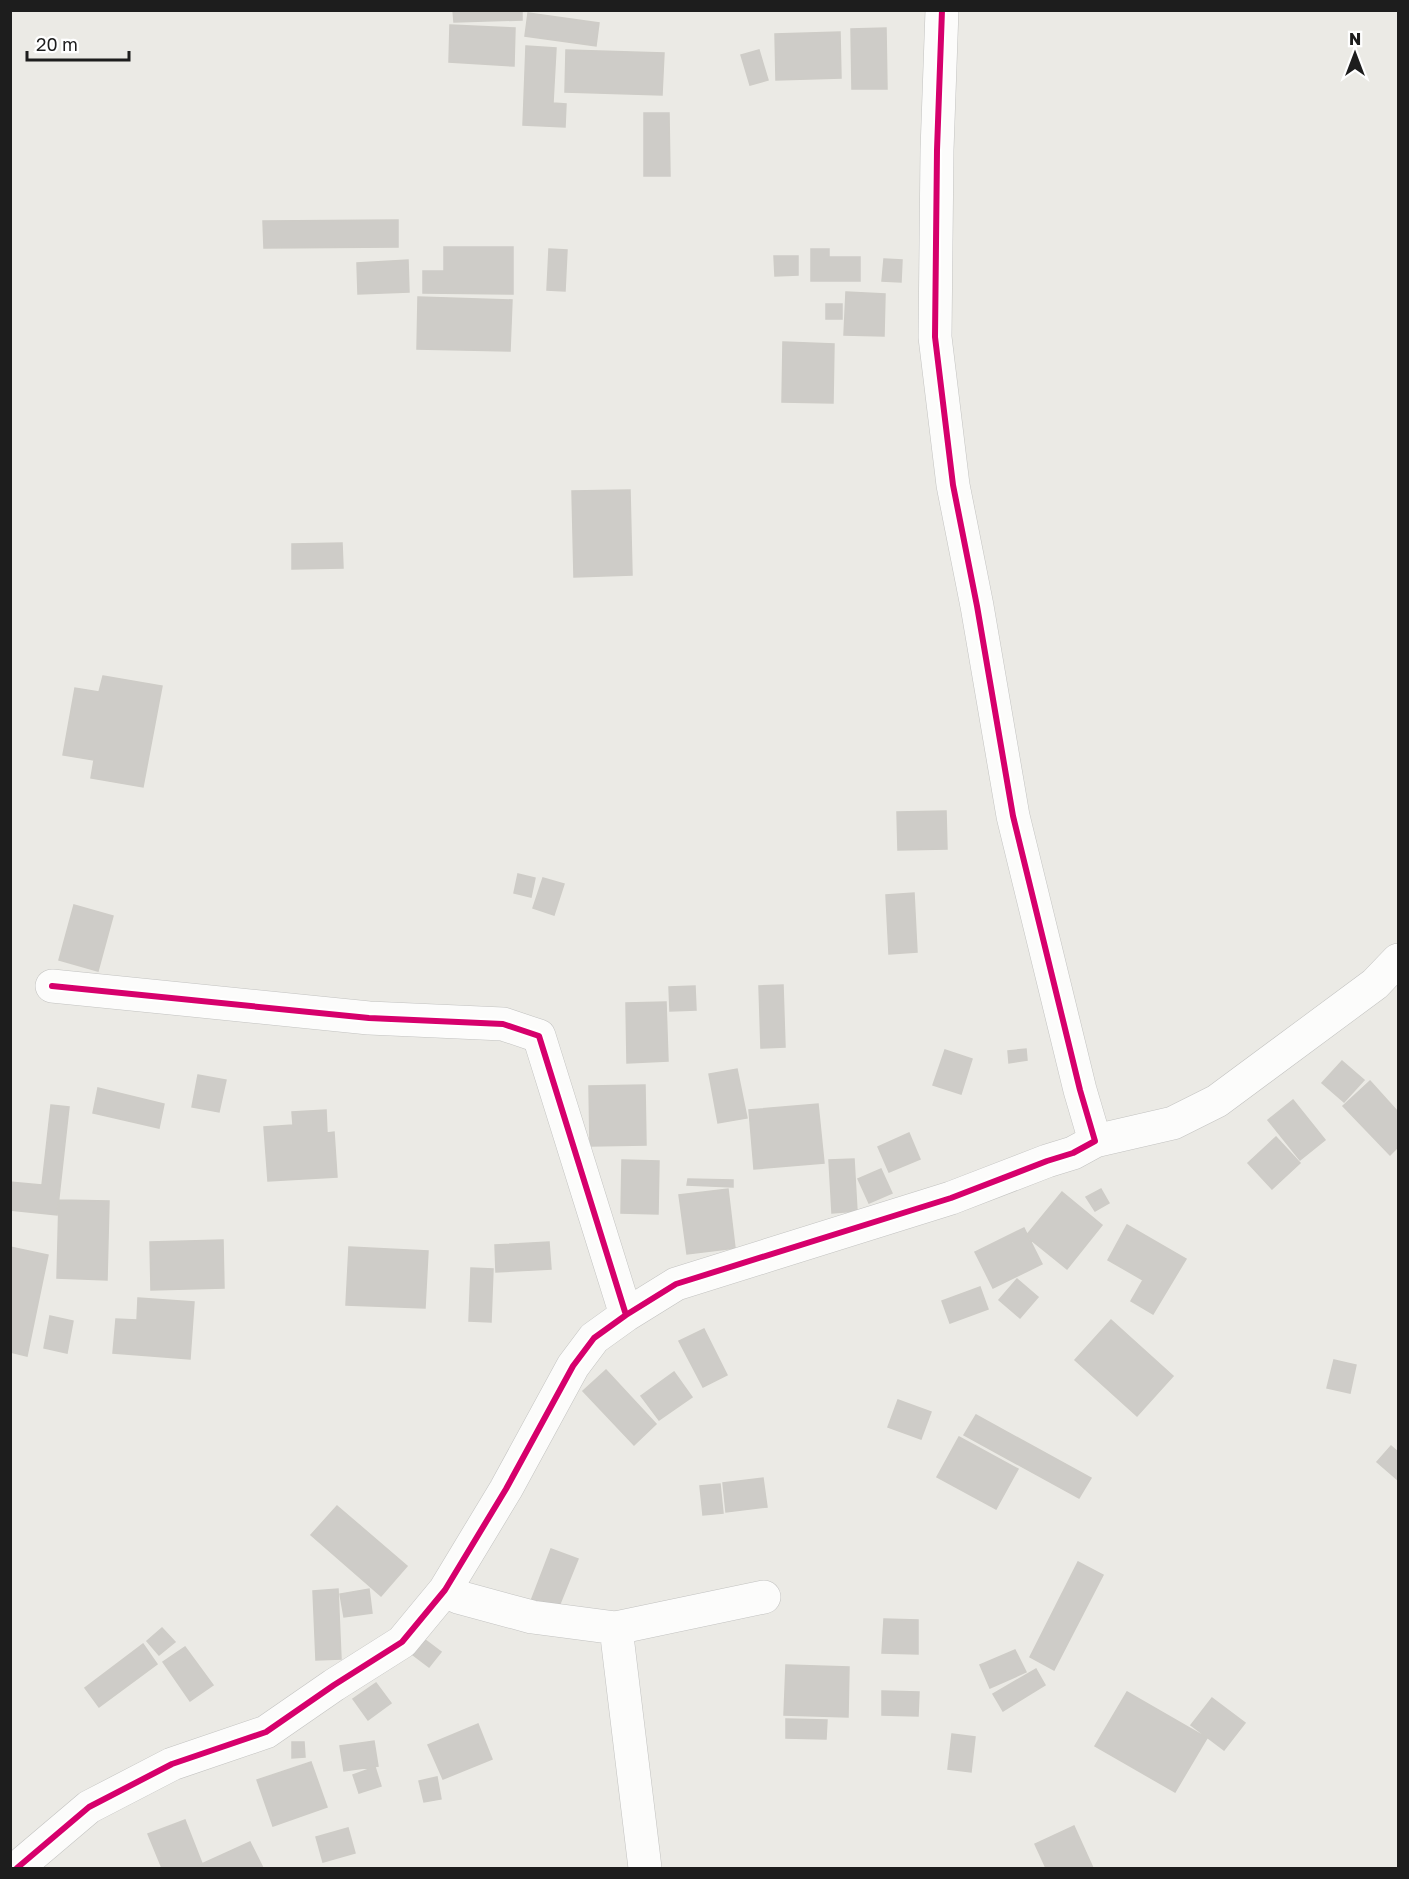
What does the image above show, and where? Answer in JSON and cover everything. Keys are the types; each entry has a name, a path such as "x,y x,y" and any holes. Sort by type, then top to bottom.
{"street":[{"path":"942,10 937,150 935,337 953,484 978,606 1012,816 1080,1090 1095,1141"},
{"path":"17,1869 88,1807 172,1764 266,1731 402,1642 445,1590 506,1489 573,1366 594,1338 626,1315 675,1284 951,1198 1073,1153 1095,1141 1173,1123 1217,1101 1375,984 1398,960"},
{"path":"52,986 369,1018 503,1024 539,1036 626,1315"},
{"path":"445,1590 458,1597 532,1617 616,1628 764,1597"},
{"path":"616,1628 645,1869"}],"building":[{"path":"453,10 522,10 522,20 454,22"},
{"path":"528,13 599,23 596,46 525,36"},
{"path":"450,25 515,28 514,66 449,62"},
{"path":"886,28 887,89 852,89 851,29"},
{"path":"840,32 841,78 776,80 775,34"},
{"path":"526,46 556,48 553,103 566,104 565,127 523,125"},
{"path":"566,50 664,53 662,95 565,92"},
{"path":"759,50 768,80 750,85 741,55"},
{"path":"644,113 669,113 670,176 644,176"},
{"path":"398,220 398,247 264,248 263,221"},
{"path":"444,247 513,247 513,294 423,293 423,271 444,271"},
{"path":"549,249 567,250 565,291 547,290"},
{"path":"811,249 829,249 829,257 860,257 860,281 811,281"},
{"path":"774,256 798,256 798,275 775,276"},
{"path":"884,259 902,260 901,282 882,281"},
{"path":"408,260 409,292 358,294 357,263"},
{"path":"846,292 885,294 884,336 844,335"},
{"path":"418,297 512,300 510,351 417,349"},
{"path":"826,304 842,304 842,319 826,319"},
{"path":"783,342 834,344 833,403 782,402"},
{"path":"630,490 632,575 574,577 572,491"},
{"path":"342,543 343,568 292,569 292,544"},
{"path":"103,676 162,686 143,787 91,778 94,760 63,755 75,688 99,692"},
{"path":"946,811 947,849 898,850 897,812"},
{"path":"518,874 535,878 531,897 514,893"},
{"path":"543,878 564,884 554,915 533,908"},
{"path":"914,893 917,952 889,954 886,895"},
{"path":"74,905 113,916 98,971 59,960"},
{"path":"783,985 785,1047 761,1048 759,986"},
{"path":"695,986 696,1010 670,1011 669,987"},
{"path":"666,1002 668,1061 627,1063 626,1003"},
{"path":"1026,1049 1027,1060 1009,1063 1008,1051"},
{"path":"945,1050 972,1059 961,1094 933,1085"},
{"path":"1342,1061 1364,1080 1344,1102 1322,1083"},
{"path":"737,1069 747,1118 718,1123 709,1074"},
{"path":"198,1075 226,1080 219,1112 192,1107"},
{"path":"1370,1081 1398,1112 1398,1147 1390,1155 1343,1106"},
{"path":"645,1085 646,1145 590,1146 589,1086"},
{"path":"98,1088 164,1104 159,1128 93,1113"},
{"path":"1293,1100 1325,1140 1300,1160 1268,1120"},
{"path":"818,1104 824,1163 754,1169 749,1110"},
{"path":"51,1105 69,1107 57,1215 10,1210 10,1182 42,1185"},
{"path":"326,1110 327,1133 334,1132 337,1177 268,1181 264,1127 293,1125 292,1112"},
{"path":"909,1133 920,1159 889,1172 878,1147"},
{"path":"1276,1137 1300,1163 1272,1189 1248,1163"},
{"path":"854,1159 857,1211 832,1213 829,1160"},
{"path":"622,1160 659,1161 658,1214 621,1213"},
{"path":"881,1169 892,1193 869,1203 858,1179"},
{"path":"688,1179 733,1180 733,1187 687,1185"},
{"path":"728,1189 735,1248 687,1254 679,1195"},
{"path":"1101,1189 1109,1203 1095,1211 1086,1197"},
{"path":"1062,1192 1102,1225 1067,1269 1026,1236"},
{"path":"59,1200 109,1201 107,1280 57,1278"},
{"path":"1127,1225 1186,1259 1153,1314 1131,1301 1143,1280 1108,1260"},
{"path":"1024,1228 1042,1264 993,1288 975,1252"},
{"path":"223,1240 224,1288 151,1290 150,1242"},
{"path":"549,1242 551,1269 496,1272 495,1245"},
{"path":"10,1247 48,1255 27,1356 10,1352"},
{"path":"349,1247 428,1251 425,1308 346,1305"},
{"path":"471,1268 493,1269 491,1322 469,1321"},
{"path":"1017,1279 1038,1297 1020,1318 999,1300"},
{"path":"980,1287 988,1309 950,1323 942,1301"},
{"path":"138,1298 194,1302 190,1359 113,1353 116,1319 137,1320"},
{"path":"50,1316 73,1321 67,1353 44,1348"},
{"path":"1111,1320 1173,1376 1137,1416 1075,1360"},
{"path":"704,1329 727,1375 703,1387 679,1341"},
{"path":"1334,1360 1356,1365 1350,1393 1327,1388"},
{"path":"606,1370 656,1424 634,1445 583,1391"},
{"path":"674,1372 692,1397 659,1420 641,1396"},
{"path":"898,1400 931,1412 921,1439 888,1427"},
{"path":"976,1415 1091,1478 1079,1498 964,1435"},
{"path":"959,1437 1018,1469 996,1509 937,1477"},
{"path":"1391,1446 1398,1452 1398,1480 1377,1462"},
{"path":"763,1478 767,1507 726,1512 723,1483"},
{"path":"720,1484 723,1513 703,1515 700,1486"},
{"path":"337,1506 407,1566 381,1596 311,1535"},
{"path":"551,1549 578,1559 557,1611 531,1601"},
{"path":"1078,1562 1103,1575 1054,1670 1030,1657"},
{"path":"338,1589 341,1659 316,1660 313,1591"},
{"path":"369,1589 372,1613 344,1617 340,1594"},
{"path":"884,1619 918,1620 918,1654 882,1653"},
{"path":"162,1628 175,1642 159,1655 147,1641"},
{"path":"424,1639 441,1652 429,1667 412,1654"},
{"path":"143,1644 157,1664 99,1707 85,1688"},
{"path":"185,1647 213,1685 190,1701 163,1662"},
{"path":"1015,1650 1026,1672 990,1688 980,1665"},
{"path":"786,1665 849,1667 848,1717 784,1715"},
{"path":"1036,1669 1045,1685 1003,1711 993,1694"},
{"path":"376,1683 391,1703 368,1720 353,1699"},
{"path":"882,1691 919,1692 918,1716 882,1715"},
{"path":"1127,1692 1207,1738 1175,1792 1095,1746"},
{"path":"1212,1698 1245,1723 1224,1750 1191,1725"},
{"path":"786,1719 827,1720 826,1739 786,1738"},
{"path":"478,1724 492,1759 443,1779 428,1745"},
{"path":"952,1734 975,1737 971,1772 948,1769"},
{"path":"374,1741 378,1766 344,1771 340,1746"},
{"path":"292,1742 304,1742 305,1757 292,1758"},
{"path":"311,1762 327,1807 273,1826 257,1780"},
{"path":"375,1767 381,1786 359,1793 353,1775"},
{"path":"437,1777 441,1799 424,1802 419,1781"},
{"path":"185,1820 203,1866 162,1868 148,1834"},
{"path":"1074,1826 1093,1868 1046,1868 1035,1844"},
{"path":"348,1828 355,1853 323,1862 316,1837"},
{"path":"250,1842 263,1868 198,1868 197,1866"}],"cycle path":[{"path":"17,1868 89,1807 172,1764 266,1732 402,1642 445,1590 506,1489 573,1366 594,1338 626,1315 676,1284 951,1198 1073,1153 1095,1141 1080,1090 1013,816 977,606 953,485 935,337 937,150 942,10"},
{"path":"52,986 369,1018 503,1024 539,1036 626,1315"}]}
